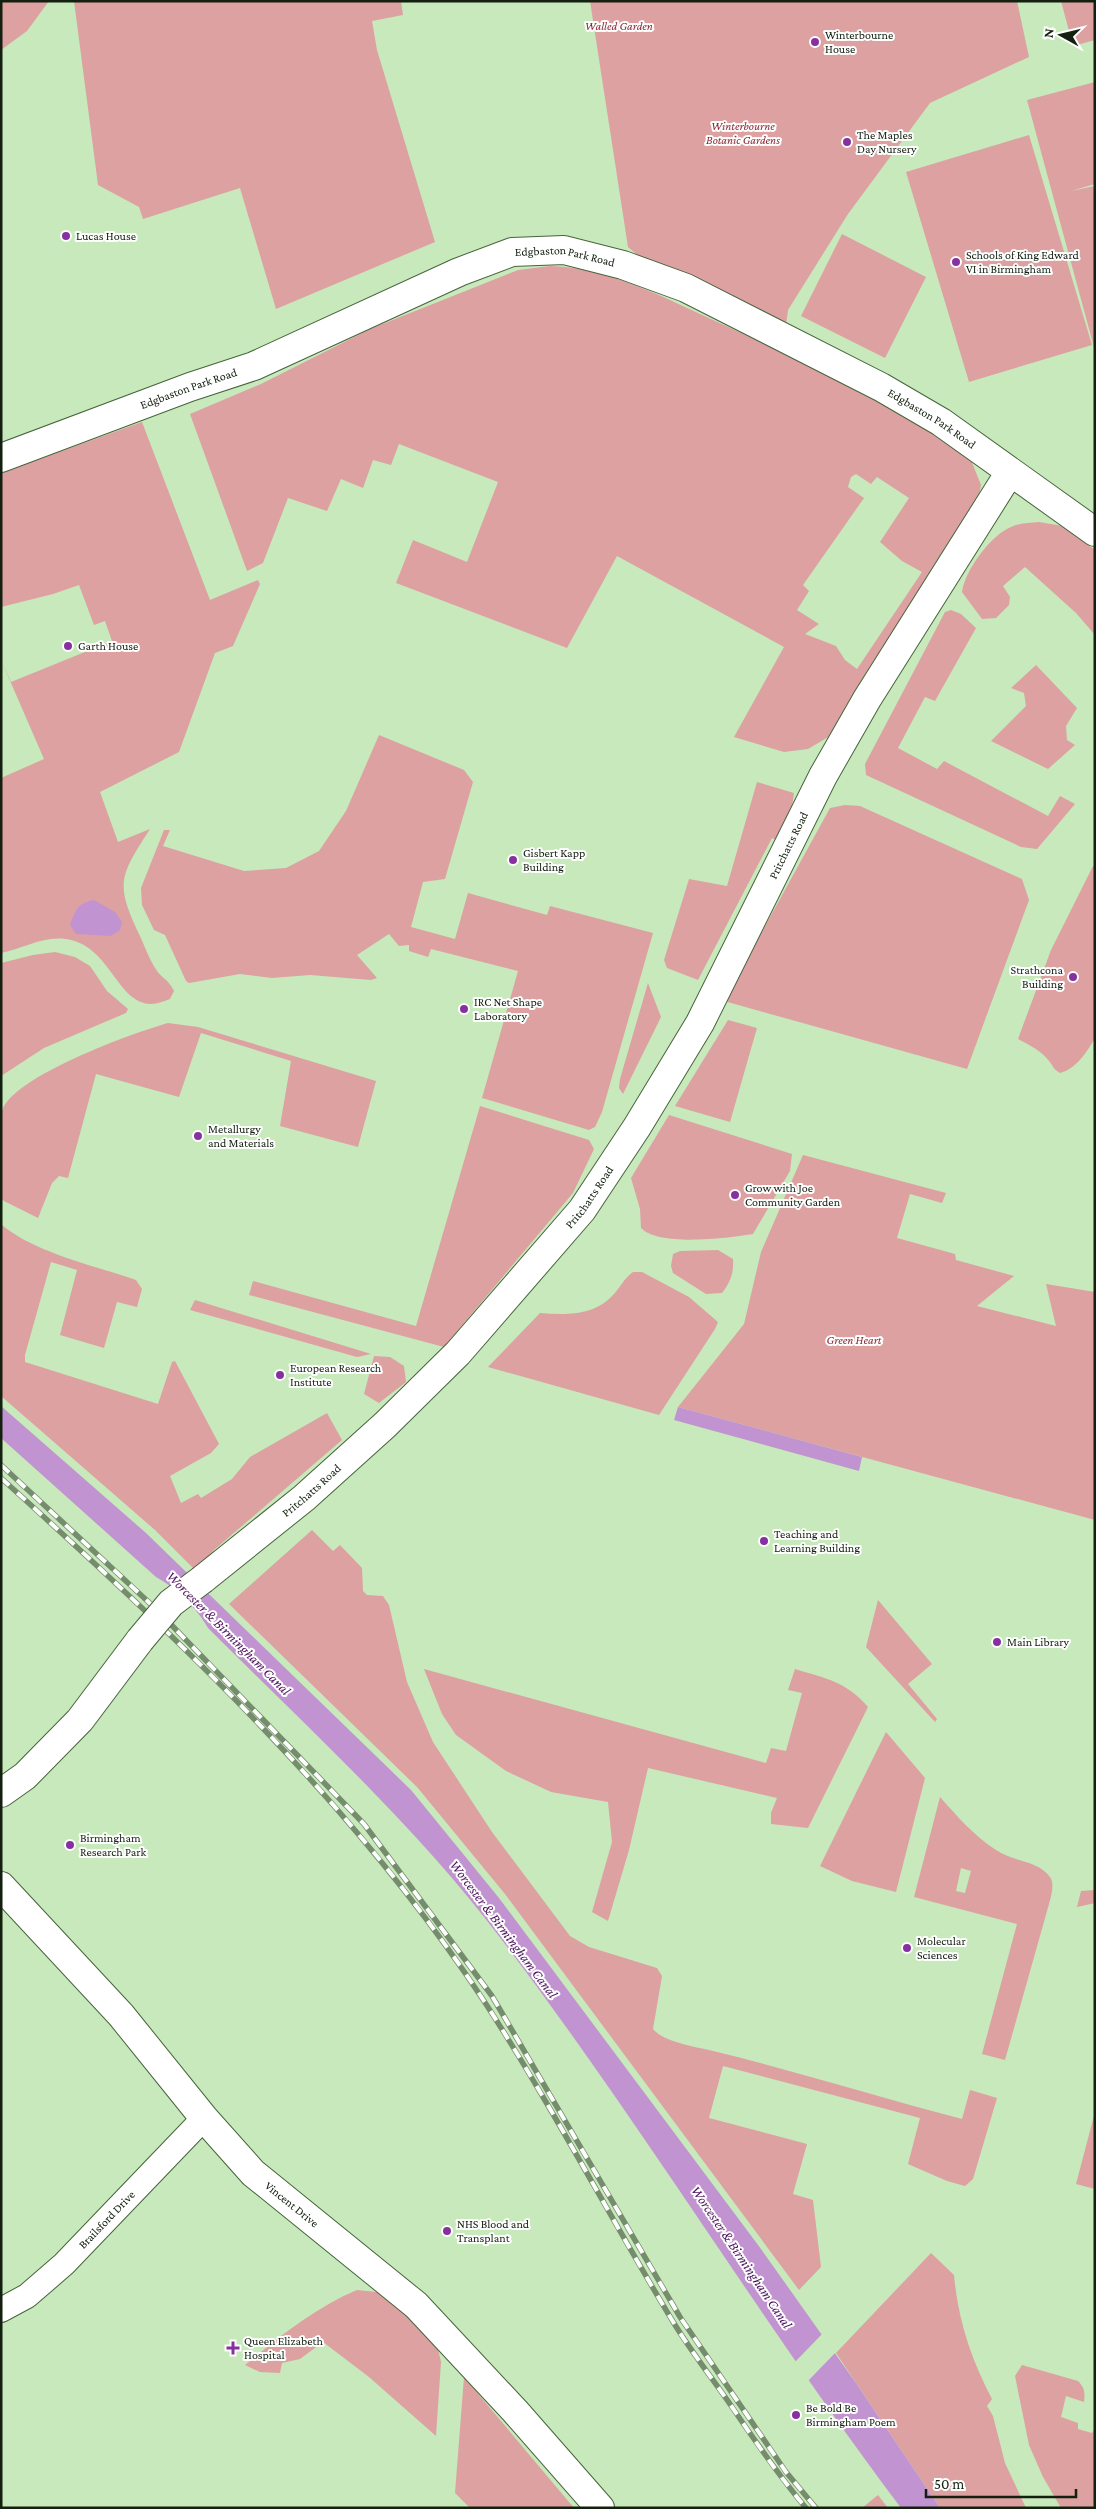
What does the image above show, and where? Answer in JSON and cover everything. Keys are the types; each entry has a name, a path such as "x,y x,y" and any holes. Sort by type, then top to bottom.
{"street":[{"name":"Edgbaston Park Road","path":"1,458 190,387 254,366 458,272 512,252 564,250 623,264 686,288 881,387 941,422 1095,532"},
{"name":"Pritchatts Road","path":"1,1793 24,1776 80,1720 140,1640 171,1604 304,1498 385,1425 458,1353 582,1210 641,1120 700,1023 823,776 972,530 1010,472"},
{"name":"Vincent Drive","path":"1,1886 121,2015 204,2118 253,2173 416,2305 516,2412 600,2508"},
{"name":"Brailsford Drive","path":"1,2310 27,2296 64,2264 204,2118"}],"green space":[{"path":"1,1 49,1 27,31 1,50"},
{"path":"74,1 401,1 403,15 372,21 377,50 435,242 276,309 240,188 143,219 139,207 98,185"},
{"name":"Winterbourne Botanic Gardens","path":"590,1 1017,1 1029,57 930,103 848,214 788,310 786,325 647,263 628,247"},
{"path":"1061,1 1095,1 1095,40 1073,46"},
{"path":"1095,82 1095,184 1071,191 1095,186 1095,351 1027,100"},
{"path":"1029,135 1092,345 969,382 906,172"},
{"path":"842,234 926,277 885,358 801,316"},
{"path":"550,266 569,267 608,276 646,289 763,343 948,437 971,460 981,485 976,513 868,674 830,736 808,749 784,752 734,737 784,647 617,556 567,648 396,583 413,540 467,562 498,482 399,444 391,465 373,460 363,488 341,479 327,511 288,498 263,563 247,571 190,414 261,384 370,329 518,270","holes":["856,474 871,484 877,477 909,498 880,542 902,561 922,572 857,669 845,660 836,646 805,634 819,624 797,610 809,591 803,585 864,498 848,487 851,477"]},
{"path":"142,422 210,600 258,580 260,584 233,646 215,653 179,752 100,792 118,842 150,829 127,870 124,892 132,918 152,963 174,991 170,999 151,1004 139,1001 129,994 103,962 80,943 65,939 49,939 1,953 1,778 44,759 1,660 11,682 112,641 105,621 94,625 79,585 53,594 1,607 1,473"},
{"path":"1039,522 1063,526 1095,550 1095,635 1076,613 1025,567 1003,586 1010,597 1009,605 996,618 982,619 962,592 968,574 980,554 995,537 1014,526"},
{"path":"951,610 961,614 976,628 935,701 925,697 898,748 937,769 944,761 1048,816 1060,796 1075,804 1037,849 1021,847 866,775 865,764 945,612"},
{"path":"1036,665 1077,708 1066,726 1067,740 1075,745 1048,769 991,741 1026,706 1024,693 1011,688"},
{"path":"379,735 464,770 473,782 445,879 423,882 411,927 455,939 468,893 547,915 550,906 653,933 602,1112 595,1127 589,1130 482,1098 518,971 431,949 428,957 409,951 409,945 399,946 389,934 357,955 377,978 371,980 310,975 272,978 240,974 189,983 186,981 165,935 154,930 142,905 141,888 164,830 170,830 163,846 244,871 286,868 319,851 346,811"},
{"path":"757,782 794,793 791,813 780,842 772,838 698,980 667,968 664,960 689,879 727,886"},
{"path":"845,805 860,806 1022,879 1029,900 967,1069 724,1001 830,808"},
{"path":"1093,866 1095,867 1095,1038 1076,1064 1060,1073 1043,1054 1018,1039 1051,950"},
{"path":"55,952 75,957 90,966 107,991 128,1009 126,1013 44,1048 1,1076 1,963"},
{"path":"648,983 661,1017 623,1094 619,1088 620,1079"},
{"path":"728,1020 757,1028 730,1122 675,1106"},
{"path":"168,1023 198,1027 376,1081 358,1147 280,1126 291,1061 201,1033 179,1097 96,1074 68,1178 59,1176 52,1183 38,1218 4,1201 1,1198 1,1119 2,1111 11,1098 50,1070 103,1046"},
{"path":"480,1106 589,1140 594,1149 573,1193 444,1347 249,1295 253,1281 416,1326"},
{"path":"669,1115 792,1154 790,1171 753,1234 694,1240 663,1238 650,1234 641,1228 640,1209 631,1178"},
{"name":"Green Heart","path":"803,1155 946,1193 942,1203 910,1194 897,1238 955,1254 956,1260 1014,1276 977,1306 1056,1326 1046,1284 1095,1292 1095,1520 678,1407 744,1324 761,1252"},
{"path":"1,1224 30,1243 84,1264 136,1280 142,1289 137,1307 117,1302 104,1348 60,1335 77,1270 51,1262 25,1355 25,1362 158,1404 172,1362 175,1361 219,1444 211,1453 170,1476 181,1503 198,1494 201,1498 232,1479 250,1457 327,1413 342,1440 214,1550 197,1572 155,1530 1,1396"},
{"path":"718,1250 733,1259 731,1278 722,1293 706,1294 673,1273 671,1266 673,1254 680,1251"},
{"path":"633,1272 642,1272 689,1297 718,1322 659,1415 488,1367 540,1313 570,1314 597,1307 613,1295"},
{"path":"195,1300 371,1354 357,1357 190,1310"},
{"path":"374,1356 390,1357 404,1366 406,1382 379,1403 364,1394"},
{"path":"312,1530 333,1551 340,1545 362,1568 363,1591 367,1595 383,1596 389,1605 407,1682 433,1742 492,1832 570,1936 589,1947 657,1968 662,1976 653,2029 658,2034 681,2043 962,2119 970,2090 997,2098 973,2179 965,2186 947,2181 908,2164 920,2118 723,2066 709,2118 807,2144 793,2194 813,2200 821,2267 799,2290 505,1894 417,1787 229,1604"},
{"path":"878,1600 932,1664 908,1684 937,1719 935,1722 866,1647"},
{"path":"424,1669 766,1763 771,1748 786,1751 802,1693 788,1690 795,1669 826,1678 844,1686 868,1707 808,1828 771,1824 771,1813 777,1798 648,1768 629,1850 608,1921 592,1912 612,1842 608,1802 551,1792 506,1771 456,1735 442,1714"},
{"path":"886,1732 925,1778 896,1892 852,1881 820,1866"},
{"path":"940,1797 966,1825 988,1844 1003,1854 1039,1867 1050,1877 1051,1897 1005,2060 982,2054 1017,1924 914,1897","holes":["961,1868 971,1871 965,1893 956,1891"]},
{"path":"1095,1890 1095,1903 1077,1907 1081,1891"},
{"path":"1095,2112 1095,2189 1076,2184"},
{"path":"931,2253 954,2275 962,2323 972,2354 992,2399 987,2406 993,2416 1005,2463 1026,2508 940,2508 836,2353"},
{"path":"357,2290 386,2293 437,2345 441,2362 436,2436 369,2377 323,2342 300,2359 282,2363 280,2373 260,2372 245,2365 285,2333 313,2314"},
{"path":"1022,2365 1078,2381 1082,2386 1084,2402 1066,2396 1061,2417 1078,2423 1078,2429 1092,2433 1095,2429 1095,2508 1061,2508 1043,2477 1029,2445 1015,2376"},
{"path":"464,2377 574,2508 470,2508 455,2493"},
{"path":"878,2495 888,2508 862,2508"}],"water":[{"path":"94,900 115,912 122,922 120,930 111,936 76,934 70,925 78,908 84,903"},
{"name":"Worcester & Birmingham Canal","path":"1,1406 146,1533 411,1790 499,1898 761,2249 856,2383 940,2508 901,2508 800,2367 604,2080 554,2010 469,1898 434,1857 361,1779 208,1628 185,1599 156,1577 1,1438"},
{"path":"678,1407 862,1457 859,1471 674,1420"}],"pier":[{"path":"824,2332 837,2351 808,2381 795,2362"}],"railway":[{"path":"1,1465 156,1609 364,1824 492,1996 680,2317 786,2472 816,2508"},
{"path":"1,1478 132,1599 259,1724 320,1790 378,1858 433,1928 484,2001 533,2079 679,2331 786,2484 806,2508"}],"place":[{"name":"Winterbourne House","path":"815,42"},
{"name":"The Maples Day Nursery","path":"847,142"},
{"name":"Lucas House","path":"66,236"},
{"name":"Schools of King Edward VI in Birmingham","path":"956,262"},
{"name":"Garth House","path":"68,646"},
{"name":"Gisbert Kapp Building","path":"513,860"},
{"name":"Strathcona Building","path":"1073,977"},
{"name":"IRC Net Shape Laboratory","path":"464,1009"},
{"name":"Metallurgy and Materials","path":"198,1136"},
{"name":"Grow with Joe Community Garden","path":"735,1195"},
{"name":"European Research Institute","path":"280,1375"},
{"name":"Teaching and Learning Building","path":"764,1541"},
{"name":"Main Library","path":"997,1642"},
{"name":"Birmingham Research Park","path":"70,1845"},
{"name":"Molecular Sciences","path":"907,1948"},
{"name":"NHS Blood and Transplant","path":"447,2231"},
{"name":"Queen Elizabeth Hospital","path":"233,2348"},
{"name":"Be Bold Be Birmingham Poem","path":"796,2415"}],"park label":[{"name":"Walled Garden","path":"619,26"}]}
